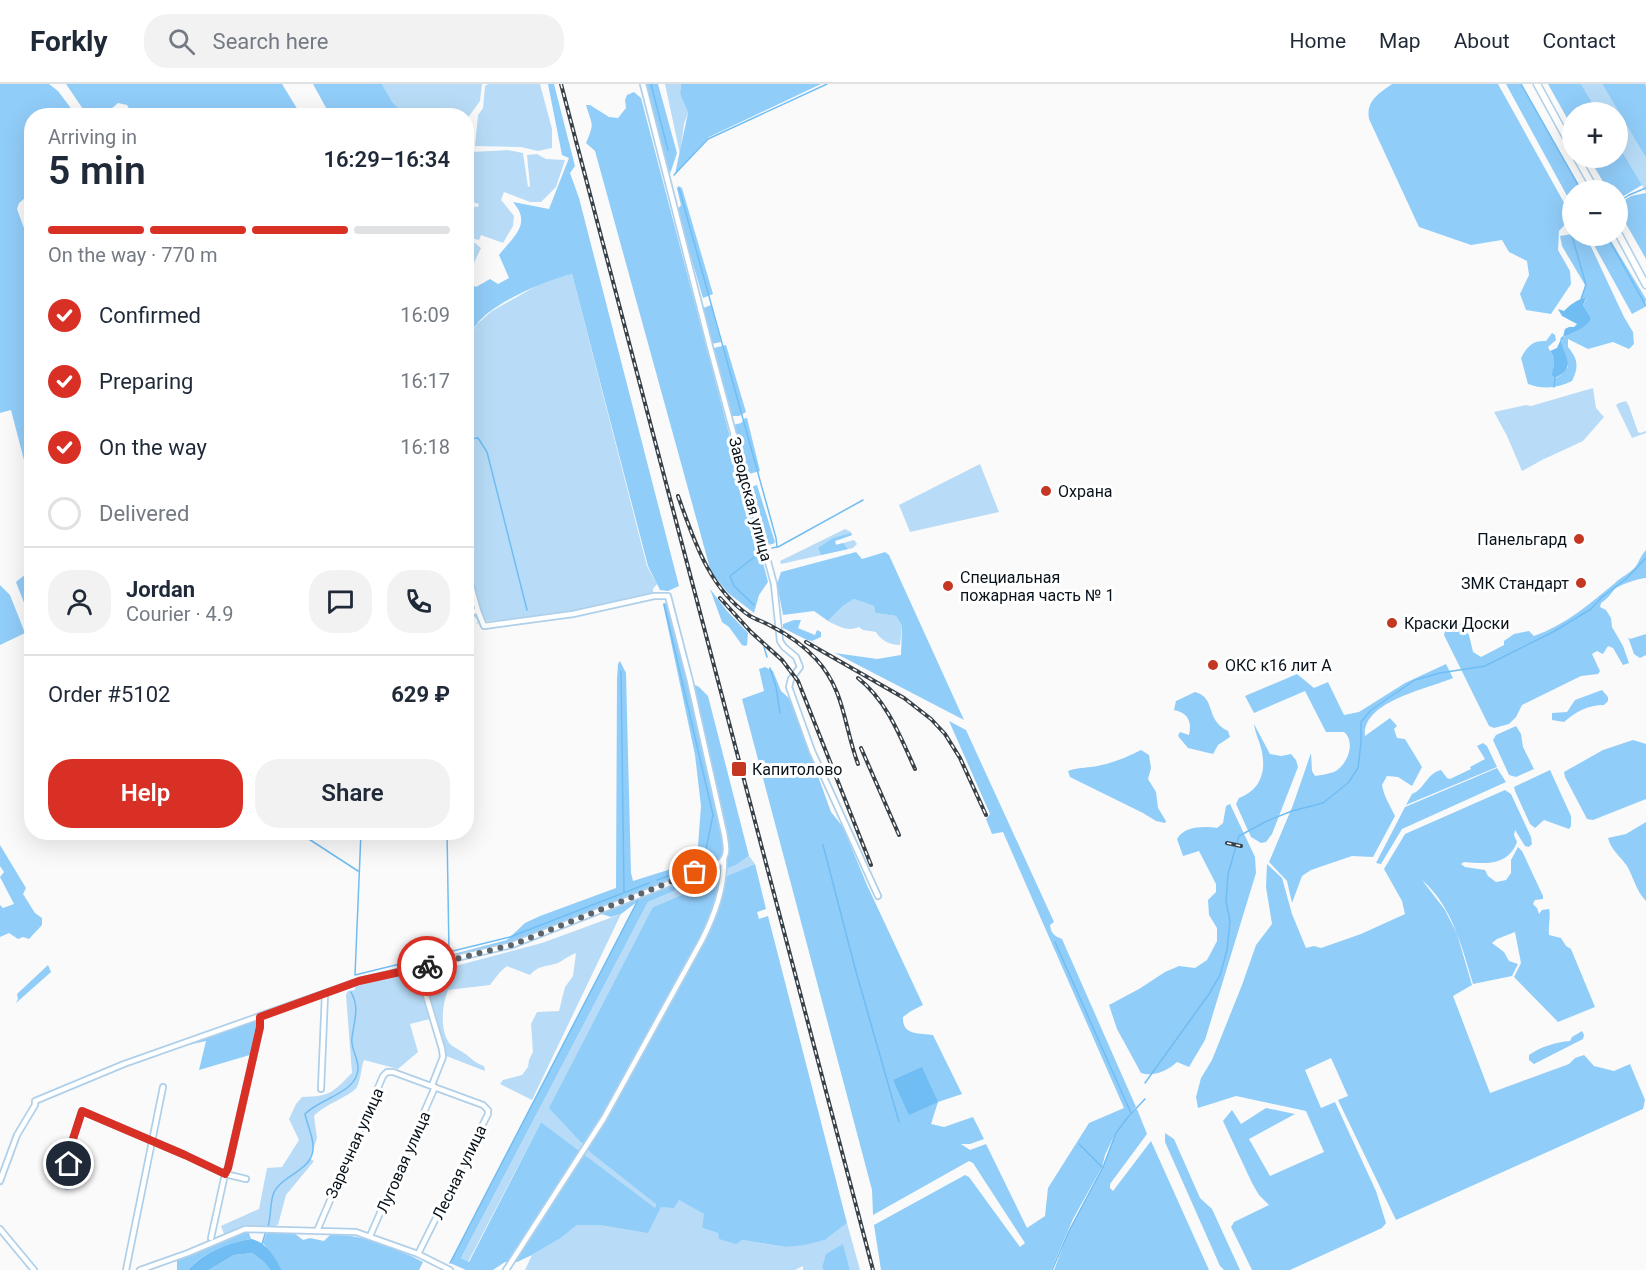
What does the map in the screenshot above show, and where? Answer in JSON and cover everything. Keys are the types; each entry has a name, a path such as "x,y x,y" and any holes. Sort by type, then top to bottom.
{"main road":[{"path":"1537,84 1562,130"},
{"path":"1625,246 1646,285"}],"street":[{"name":"Заводская улица","path":"643,84 710,347 774,584 780,641 799,662 800,667 791,679 789,687 812,751 878,896"},
{"path":"474,597 484,626 528,621 654,596 668,596 690,681 727,852 724,860 724,881 713,917 702,940 604,1118 506,1270"},
{"path":"474,611 478,611"},
{"path":"0,1181 17,1135 36,1101 124,1064 359,981 418,969 512,945 717,865 724,860"},
{"name":"Луговая улица","path":"370,1236 434,1086 442,1057 442,1049 418,969"},
{"path":"321,1089 325,994"},
{"path":"211,1238 241,1116 260,1027 260,1017"},
{"name":"Заречная улица","path":"317,1231 385,1074 393,1072 434,1086"},
{"name":"Лесная улица","path":"418,1254 488,1112 483,1105 434,1086"},
{"path":"126,1270 163,1087"},
{"path":"67,1186 72,1142 82,1111 225,1174 246,1179"},
{"path":"140,1270 245,1229 356,1232 418,1254 450,1270"},
{"path":"0,1230 34,1270"}],"shaded area":[{"path":"0,84 49,84 58,91 71,108 24,108 24,199 17,209 24,228 24,460 11,410 0,413"},
{"path":"66,84 282,84 297,108 129,108 127,105 118,103 112,108 82,108"},
{"path":"313,84 382,84 398,108 326,108"},
{"path":"382,84 482,84 480,101 474,109 397,108 392,103"},
{"path":"488,84 540,84 552,129 552,148 538,151 521,147 475,146 478,115 483,108 485,86"},
{"path":"548,84 554,84 575,166 570,173 579,198 679,586 668,591 660,590 648,566 572,274 548,281 507,301 484,317 474,328 474,286 476,287 490,279 498,284 509,278 499,255 515,236 521,223 521,217 513,202 549,209 569,158 562,155"},
{"path":"645,84 658,84 677,153 670,174"},
{"path":"665,84 681,84 680,94 688,113 684,124 680,154"},
{"path":"681,84 821,84 709,137 675,174 688,113 680,94"},
{"path":"1392,84 1498,84 1562,199 1562,228 1559,231 1558,250 1570,271 1571,284 1551,314 1526,310 1520,294 1529,275 1527,261 1509,252 1502,240 1471,245 1419,227 1369,119 1369,107 1378,95"},
{"path":"1506,84 1521,84 1562,155 1562,168 1569,168 1576,180 1562,180 1562,187"},
{"path":"1548,84 1581,84 1592,102 1562,102 1562,109"},
{"path":"1581,84 1602,84 1613,102 1592,102"},
{"path":"1602,84 1645,84 1646,158 1628,128 1628,102 1613,102"},
{"path":"634,92 641,98 768,582 759,595 754,613 728,593 711,572 595,151 586,143 592,124 586,105 590,105 609,117 618,118 626,108 627,95"},
{"path":"1628,128 1646,158 1646,192 1628,162"},
{"path":"508,150 523,153 528,187 530,186 527,155 537,154 546,159 565,160 556,187 541,202 530,202 504,192 501,200 514,216 513,226 503,243 481,235 479,240 474,239 474,207 478,207 479,204 474,203 474,152"},
{"path":"1628,161 1642,185 1628,193 1628,180 1602,180 1595,168 1628,168"},
{"path":"678,186 682,188 713,294 703,298 677,210 681,205"},
{"path":"1646,193 1646,259 1628,227 1628,198"},
{"path":"474,243 481,248 474,263"},
{"path":"1562,246 1591,246 1633,332 1634,344 1629,349 1613,342 1588,349 1568,339 1568,347 1576,363 1572,381 1551,387 1528,384 1521,358 1534,343 1546,341 1552,333 1556,340 1548,347 1554,359 1553,368 1556,378 1568,367 1561,339 1591,318 1583,305 1586,299 1581,299 1585,285"},
{"path":"1595,246 1614,246 1646,299 1645,307 1632,314"},
{"path":"572,274 647,566 657,584 653,593 615,603 544,616 476,624 478,622 474,617 474,329 492,311 545,281"},
{"path":"1586,298 1583,305 1591,318 1579,329 1563,337 1565,329 1577,324 1562,316 1558,309 1564,311 1577,301"},
{"path":"711,305 721,342 711,344 703,308"},
{"path":"1561,339 1568,365 1562,374 1555,378 1552,375 1554,360 1550,351 1557,348"},
{"path":"726,345 746,412 739,416 732,416 730,412 712,350"},
{"path":"1593,388 1596,408 1604,417 1583,441 1522,471 1494,412 1531,406"},
{"path":"1626,401 1638,432 1646,431 1646,433 1632,438 1616,405"},
{"path":"747,418 760,471 749,474 746,471 733,425 741,423"},
{"path":"980,464 999,512 910,532 899,505"},
{"path":"757,485 775,542 773,544 767,545 764,541 750,489"},
{"path":"845,529 852,535 835,541 836,545 854,540 857,544 853,548 781,564 780,561"},
{"path":"851,533 852,535 835,541 836,545 843,543 848,549 821,555 818,548 833,538"},
{"path":"1646,550 1646,578 1616,588 1601,603 1600,607 1606,610 1611,618 1612,627 1623,646 1629,663 1623,665 1613,648 1608,646 1603,654 1597,651 1592,654 1600,671 1598,674 1581,676 1522,705 1516,717 1509,724 1494,728 1489,726 1444,635 1446,628 1458,622 1469,635 1473,652 1481,657 1504,645 1504,641 1514,634 1529,631 1534,636 1567,620 1631,571"},
{"path":"856,552 862,559 885,552 889,555 964,720 835,653 877,659 901,655 902,626 896,616 875,613 874,606 854,599 828,621 814,611 783,615 777,584 781,572"},
{"path":"24,576 24,603 16,582"},
{"path":"0,585 10,595 24,633 0,645"},
{"path":"710,589 748,633 747,645 742,645 729,627 722,622"},
{"path":"854,599 874,606 875,613 896,616 902,626 900,645 886,642 876,632 859,627 843,628 828,621"},
{"path":"666,603 693,684 708,696 749,856 736,865 648,902 461,1258 469,1262 541,1122 655,1208 656,1204 590,1152 549,1108 653,907 755,864 766,909 757,912 759,919 768,916 847,1223 825,1240 804,1245 786,1247 742,1240 736,1244 719,1239 718,1233 702,1228 704,1214 679,1200 674,1208 661,1207 648,1233 601,1225 577,1225 561,1238 517,1262 505,1262 493,1270 466,1270 450,1263 637,902 621,914 611,917 592,911 511,943 365,977 507,940 525,923 616,888 617,678 620,661 626,673 633,881 687,864 693,867 695,872 711,868 698,865 701,806 695,755 663,604"},
{"path":"801,620 798,628 815,635 817,630 821,632 821,637 812,641 807,640 783,628 783,624"},
{"path":"1646,634 1646,655 1640,658 1634,654 1628,637 1630,639"},
{"path":"1446,664 1453,678 1398,698 1374,714 1367,724 1365,736 1390,718 1397,726 1394,729 1397,738 1405,739 1422,767 1412,786 1398,777 1387,776 1382,785 1395,816 1373,857 1352,856 1311,870 1302,876 1292,903 1287,881 1269,862 1293,805 1311,753 1312,771 1315,776 1332,773 1339,769 1349,753 1348,736 1344,732 1326,732 1305,691 1254,713 1245,696 1297,674 1314,688 1328,682 1344,715 1359,712 1405,683"},
{"path":"765,667 773,671 781,691 790,699 831,812 843,827 867,885 923,1005 903,1017 905,1028 913,1032 933,1035 962,1094 938,1102 931,1124 944,1127 973,1117 984,1139 970,1144 961,1144 970,1150 986,1144 1027,1228 1045,1216 1048,1188 1089,1123 1124,1108 1003,832 992,834 986,819 990,814 949,721 966,730 1054,922 1050,925 1051,930 1062,939 1136,1107 1129,1115 1137,1109 1147,1134 1110,1184 1110,1188 1113,1191 1151,1141 1209,1270 1054,1270 1069,1231 1103,1167 1114,1136 1102,1167 1073,1219 1051,1270 881,1270 874,1225 965,1175 969,1177 1020,1247 1025,1243 973,1163 969,1161 873,1215 872,1190 742,699 764,691 759,669"},
{"path":"1602,690 1608,697 1604,705 1582,710 1564,722 1552,720 1552,713 1567,712 1575,700"},
{"path":"1195,692 1206,699 1216,721 1228,731 1230,737 1218,745 1213,754 1188,748 1178,736 1180,732 1189,735 1190,726 1186,716 1174,710 1176,701"},
{"path":"1254,724 1270,754 1281,756 1291,754 1298,767 1272,834 1266,842 1261,843 1251,837 1236,804 1239,798 1257,785 1262,774 1262,752"},
{"path":"1516,726 1534,769 1516,777 1509,775 1493,740 1496,735"},
{"path":"1633,740 1646,744 1646,799 1593,820 1587,819 1564,772 1603,750"},
{"path":"1483,743 1487,746 1497,767 1406,805 1412,794 1436,772 1441,770 1450,779 1485,759 1477,746"},
{"path":"1141,750 1149,755 1151,768 1148,779 1156,792 1158,808 1165,823 1156,821 1070,777 1068,771 1110,763"},
{"path":"1497,768 1506,782 1402,829 1381,864 1376,863 1405,807"},
{"path":"1550,770 1571,816 1569,829 1544,820 1535,828 1530,824 1515,791 1514,787"},
{"path":"1505,790 1511,794 1532,844 1529,847 1525,846 1515,830 1514,835 1517,842 1508,856 1495,862 1464,862 1461,864 1465,867 1485,870 1488,876 1496,882 1506,880 1511,873 1511,860 1518,847 1522,851 1543,896 1543,899 1535,900 1533,904 1539,914 1542,910 1549,909 1549,935 1561,938 1571,949 1595,1007 1558,1022 1514,977 1521,963 1515,932 1492,943 1504,952 1509,961 1518,964 1512,976 1473,984 1457,934 1472,985 1453,996 1490,1093 1569,1064 1575,1058 1584,1055 1594,1066 1614,1071 1630,1064 1645,1100 1643,1109 1396,1220 1338,1100 1348,1096 1331,1058 1305,1070 1321,1108 1335,1102 1376,1191 1386,1223 1382,1228 1290,1270 1252,1270 1231,1227 1234,1222 1269,1205 1252,1183 1223,1121 1232,1110 1241,1124 1266,1108 1295,1114 1249,1139 1270,1176 1324,1152 1306,1111 1236,1096 1198,1108 1196,1097 1201,1078 1212,1060 1256,945 1272,924 1266,887 1267,864 1282,878 1292,914 1306,948 1314,946 1321,948 1361,934 1405,914 1402,901 1384,869 1405,834","holes":["1422,880 1441,902 1448,915 1457,934 1445,910"]},
{"path":"1230,804 1255,857 1256,873 1205,1040 1189,1067 1177,1062 1160,1072 1141,1073 1117,1029 1109,1005 1165,972 1179,966 1195,968 1207,960 1217,941 1217,928 1209,915 1208,900 1216,892 1216,884 1199,851 1183,856 1177,839 1189,829 1217,828 1223,823 1226,806"},
{"path":"1646,822 1646,901 1637,889 1627,866 1613,849 1608,838 1626,834"},
{"path":"0,845 26,888 23,894 35,913 42,918 42,925 29,939 23,937 18,939 9,933 0,937 0,905 3,908 14,904 0,877 4,872 0,866"},
{"path":"749,856 755,864 653,907 581,1143 657,1204 654,1208 541,1122 468,1262 461,1258 648,902 736,865"},
{"path":"621,914 532,1100 500,1084 503,1080 522,1075 528,1067 533,1052 531,1024 537,1012 559,1011 565,987 573,976 576,953 558,963 540,968 530,975 507,966 490,985 448,990 443,1018 447,1040 484,1066 485,1071 441,1054 430,1019 410,1024 418,1052 398,1069 364,1060 357,1087 314,1116 317,1138 310,1159 314,1161 286,1195 278,1225 267,1228 243,1226 224,1234 221,1226 259,1209 267,1168 282,1167 299,1140 289,1119 296,1104 302,1097 319,1096 330,1092 352,1073 346,995 348,991 355,990 355,983 359,981 361,984 431,966 433,972 542,943"},
{"path":"48,965 51,972 16,1003 17,994"},
{"path":"336,990 340,991 258,1020 253,1054 199,1070 206,1041 165,1050"},
{"path":"1582,1031 1583,1039 1534,1064 1529,1060 1529,1055 1533,1052 1548,1045 1570,1041"},
{"path":"922,1067 938,1102 909,1115 893,1080"},
{"path":"1165,1133 1174,1139 1200,1198 1212,1209 1240,1270 1224,1270 1220,1266 1165,1142"},
{"path":"679,1200 705,1214 702,1228 742,1240 786,1247 825,1240 847,1223 860,1270 850,1270 843,1245 822,1267 824,1270 803,1270 803,1266 795,1270 525,1270 532,1255 561,1238 577,1225"},
{"path":"244,1232 249,1233 251,1239 217,1249 201,1258 188,1270 177,1270 177,1259"},
{"path":"267,1232 294,1233 303,1240 310,1238 324,1241 331,1234 367,1239 401,1251 423,1262 419,1270 282,1270 263,1243"},
{"path":"251,1239 266,1247 282,1270 270,1270 252,1253 234,1255 209,1270 188,1270 201,1258 217,1249"},
{"path":"843,1244 850,1270 824,1270 822,1268 826,1254"},
{"path":"252,1253 270,1270 209,1270 234,1255"}],"waterway":[{"path":"651,84 668,150"},
{"path":"674,175 708,139 827,84"},
{"path":"1521,84 1575,180"},
{"path":"679,188 776,538 777,547 772,548"},
{"path":"1628,196 1646,188"},
{"path":"1575,246 1586,285 1581,299"},
{"path":"1613,246 1646,306"},
{"path":"1554,387 1555,378"},
{"path":"474,438 478,438 487,452 527,610"},
{"path":"778,547 863,500"},
{"path":"754,605 734,586 730,576 757,555"},
{"path":"1145,1083 1209,994 1220,975 1227,950 1230,921 1226,901 1228,874 1239,836 1292,811 1323,803 1348,783 1358,768 1361,722 1381,703 1415,680 1440,673 1485,666 1553,632 1591,609 1646,558"},
{"path":"657,880 700,864 705,854 713,815 664,604"},
{"path":"764,647 767,657"},
{"path":"770,668 780,713"},
{"path":"621,671 624,892"},
{"path":"310,840 358,871"},
{"path":"361,840 355,975 510,937 649,883"},
{"path":"447,840 449,952"},
{"path":"823,845 899,1122"},
{"path":"450,1263 638,900"},
{"path":"1055,942 1131,1113"},
{"path":"268,1227 272,1199 277,1188 303,1167 312,1154 313,1142 305,1114 311,1108 351,1085 358,1070 352,1046 356,1009 351,992"},
{"path":"1052,1270 1069,1231 1103,1167 1116,1133 1145,1099"},
{"path":"1079,1144 1102,1167"},
{"path":"262,1244 266,1231"}],"railway":[{"path":"561,84 873,1270"},
{"path":"678,496 697,546 713,578 724,592 750,616 777,629 801,645 826,671 843,709 858,764"},
{"path":"720,598 751,632 782,660 798,681 871,865"},
{"path":"806,642 904,698 931,719 945,734 960,758 986,815"},
{"path":"858,678 885,708 915,769"},
{"path":"861,748 899,835"},
{"path":"1227,843 1241,846"}],"way so far":[{"path":"427,966 512,945 695,872"}],"place":[{"name":"Охрана","path":"1046,491"},
{"name":"Панельгард","path":"1579,539"},
{"name":"ЗМК Стандарт","path":"1581,583"},
{"name":"Специальная пожарная часть № 1","path":"948,586"},
{"name":"Краски Доски","path":"1392,623"},
{"name":"ОКС к16 лит А","path":"1213,665"},
{"name":"Капитолово","path":"739,769"}],"route":[{"path":"69,1164 72,1142 82,1111 225,1174 241,1116 260,1027 260,1017 359,981 427,966"}]}
